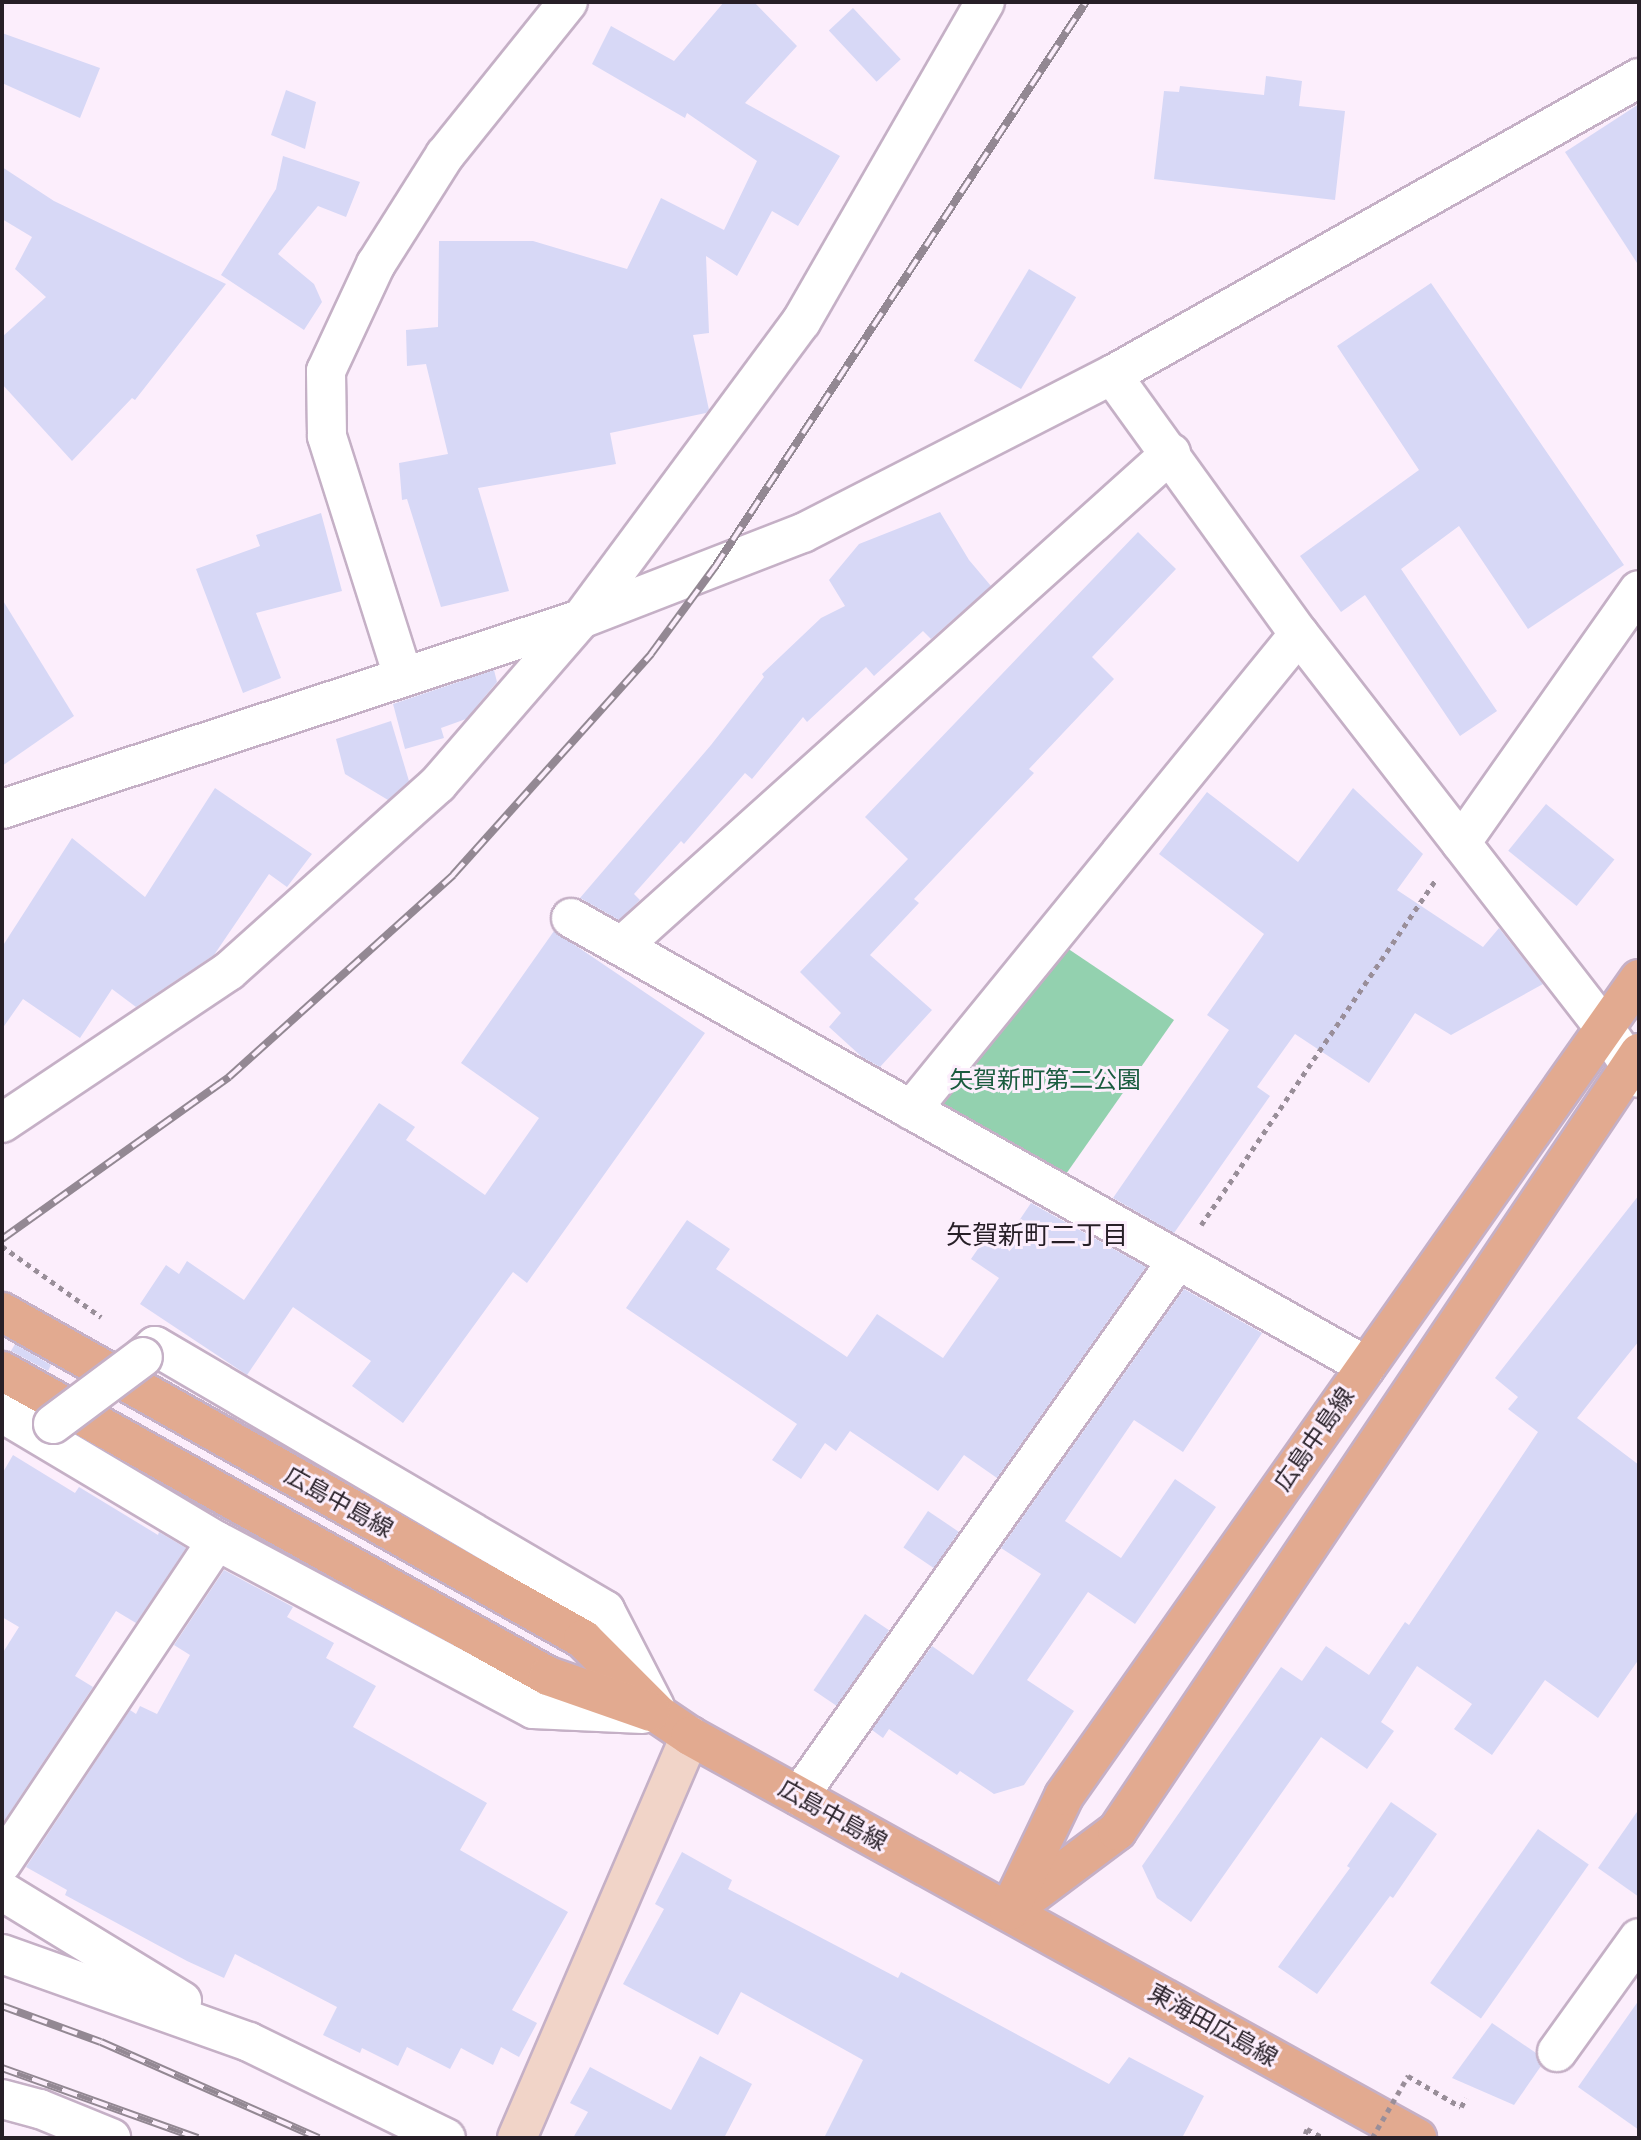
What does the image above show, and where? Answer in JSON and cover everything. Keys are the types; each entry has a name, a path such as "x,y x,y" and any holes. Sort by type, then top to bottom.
{"main road":[{"name":"広島中島線","path":"2,1371 548,1676 675,1725 1009,1911 1064,1796 1606,1030 1639,979"},
{"path":"1009,1911 1117,1831 1636,1066"},
{"name":"広島中島線","path":"2,1312 583,1639 675,1725"},
{"name":"東海田広島線","path":"1009,1911 1417,2138"}],"street":[{"path":"403,676 327,436 326,371 376,264 445,155 568,2"},
{"path":"2,1123 229,971 438,784 581,619 802,322 985,2"},
{"path":"2,809 581,619 803,533 1112,374 1639,78"},
{"path":"1112,374 1299,634 1636,1066"},
{"path":"622,946 1171,453"},
{"path":"1461,843 1639,590"},
{"path":"911,1110 1299,634"},
{"path":"572,918 1366,1366"},
{"path":"799,1796 1177,1261"},
{"path":"47,1430 149,1352 605,1609 675,1725"},
{"path":"2,1413 47,1430 217,1541 533,1709 675,1725"},
{"path":"2,1863 217,1541"},
{"path":"517,2138 675,1725"},
{"path":"2,1891 249,2042 446,2138"},
{"path":"1557,2052 1639,1938"},
{"path":"2,1954 249,2042"},
{"path":"2,2099 40,2109 111,2138"}],"path":[{"path":"1177,1261 1461,843"},
{"path":"2,1246 110,1323"},
{"path":"1372,2138 1408,2076 1461,2107 1466,2098"},
{"path":"1305,2134 1307,2129 1312,2131"}],"green space":[{"name":"矢賀新町第二公園","path":"1064,946 1174,1020 1066,1174 937,1101"}],"building":[{"path":"724,2 754,2 797,46 745,103 840,156 798,226 772,211 737,276 706,256 709,333 693,335 709,410 706,413 610,433 616,464 478,488 509,591 441,607 407,499 402,500 399,463 448,454 426,364 407,366 406,330 438,327 439,241 533,241 627,269 661,198 724,230 757,161 687,113 685,118 592,64 611,26 674,61"},
{"path":"853,8 901,59 877,82 829,31"},
{"path":"2,33 100,68 80,118 2,83"},
{"path":"1266,76 1302,81 1299,106 1345,111 1335,200 1154,179 1164,91 1179,92 1180,86 1264,95"},
{"path":"286,90 316,102 305,149 271,135"},
{"path":"1639,104 1639,266 1565,152"},
{"path":"283,156 360,182 346,217 318,206 278,254 314,284 322,302 304,330 221,275 276,189"},
{"path":"2,167 54,201 226,284 135,400 132,398 72,461 2,384 2,337 46,297 15,269 32,237 2,219"},
{"path":"1029,269 1076,297 1021,389 974,361"},
{"path":"1431,283 1624,565 1528,629 1459,526 1401,569 1497,711 1460,736 1365,595 1341,612 1300,556 1419,470 1337,346"},
{"path":"940,512 969,560 991,586 931,639 923,631 874,676 866,667 807,722 803,717 752,779 745,773 684,844 681,841 634,894 640,900 619,920 580,898 711,745 764,677 762,674 821,618 845,606 829,580 859,544"},
{"path":"321,513 342,591 256,613 281,678 243,693 196,569 260,546 256,535"},
{"path":"1138,532 1176,569 1092,657 1114,679 1029,769 1034,773 914,899 919,903 870,955 932,1010 880,1067 862,1057 829,1027 841,1013 800,972 908,859 865,817"},
{"path":"2,599 74,716 2,766"},
{"path":"494,670 497,682 466,719 441,728 444,738 405,749 393,704"},
{"path":"391,721 409,781 388,800 345,774 336,739"},
{"path":"215,788 312,854 287,887 269,874 214,955 136,1007 112,989 80,1038 23,999 2,1029 2,947 72,838 145,897"},
{"path":"1353,788 1423,854 1397,890 1483,947 1499,928 1543,984 1451,1035 1415,1013 1369,1083 1295,1034 1257,1087 1270,1096 1174,1233 1113,1198 1229,1030 1207,1015 1264,934 1159,854 1207,792 1298,862"},
{"path":"1546,804 1614,859 1577,906 1508,851"},
{"path":"554,931 705,1033 527,1283 513,1272 403,1423 352,1386 371,1361 293,1307 247,1375 140,1304 166,1265 179,1274 187,1261 244,1300 379,1103 415,1127 406,1140 485,1195 539,1118 461,1063"},
{"path":"1639,1195 1639,1341 1577,1418 1639,1465 1639,1659 1598,1718 1545,1680 1492,1755 1454,1729 1472,1704 1417,1666 1381,1722 1394,1731 1367,1769 1321,1737 1191,1922 1157,1898 1142,1866 1281,1667 1302,1681 1326,1646 1369,1675 1405,1622 1409,1625 1538,1432 1508,1409 1518,1397 1495,1378"},
{"path":"1031,1203 1146,1267 997,1478 964,1455 938,1491 850,1431 836,1451 825,1443 801,1479 772,1460 797,1424 626,1308 687,1220 730,1249 716,1269 847,1357 877,1314 943,1358 999,1278 971,1259 995,1224 1010,1234"},
{"path":"1184,1289 1262,1333 1183,1452 1134,1420 1065,1521 1121,1558 1175,1479 1216,1507 1135,1624 1088,1592 1027,1680 1074,1711 1024,1785 994,1794 960,1771 957,1775 889,1729 883,1738 872,1730 932,1646 973,1675 1041,1574 1001,1548"},
{"path":"15,1344 51,1365 48,1371 11,1351"},
{"path":"13,1455 75,1493 79,1487 158,1535 159,1532 186,1548 136,1623 116,1611 75,1676 93,1687 2,1824 2,1654 19,1627 2,1617 2,1474"},
{"path":"928,1511 959,1532 934,1568 903,1547"},
{"path":"224,1570 293,1607 287,1617 334,1643 326,1658 376,1686 353,1727 487,1803 460,1850 568,1912 512,2010 537,2023 519,2057 501,2047 493,2065 461,2048 450,2069 407,2047 398,2066 362,2048 360,2053 323,2035 337,2007 235,1954 224,1978 65,1895 67,1890 26,1867 130,1710 136,1714 140,1706 157,1714 190,1655 174,1645"},
{"path":"865,1614 889,1630 838,1706 814,1690"},
{"path":"1391,1802 1437,1834 1393,1898 1390,1896 1317,1994 1278,1967 1350,1868 1347,1866"},
{"path":"1639,1809 1639,1897 1598,1868"},
{"path":"1538,1829 1589,1865 1481,2019 1430,1983"},
{"path":"682,1852 732,1880 728,1889 898,1978 901,1972 1109,2084 1129,2057 1204,2096 1182,2138 824,2138 863,2060 741,1992 718,2035 623,1984 664,1909 655,1904"},
{"path":"1639,2000 1639,2130 1578,2087"},
{"path":"1492,2023 1536,2053 1541,2066 1514,2105 1452,2078"},
{"path":"700,2056 752,2084 724,2138 573,2138 588,2112 570,2103 590,2067 671,2110"}],"railway":[{"path":"2,1239 229,1077 453,875 651,654 715,567 1086,2"},
{"path":"2,2006 101,2042 319,2138"},
{"path":"2,2068 198,2138"}],"district":[{"name":"矢賀新町二丁目","path":"1037,1236"}]}
